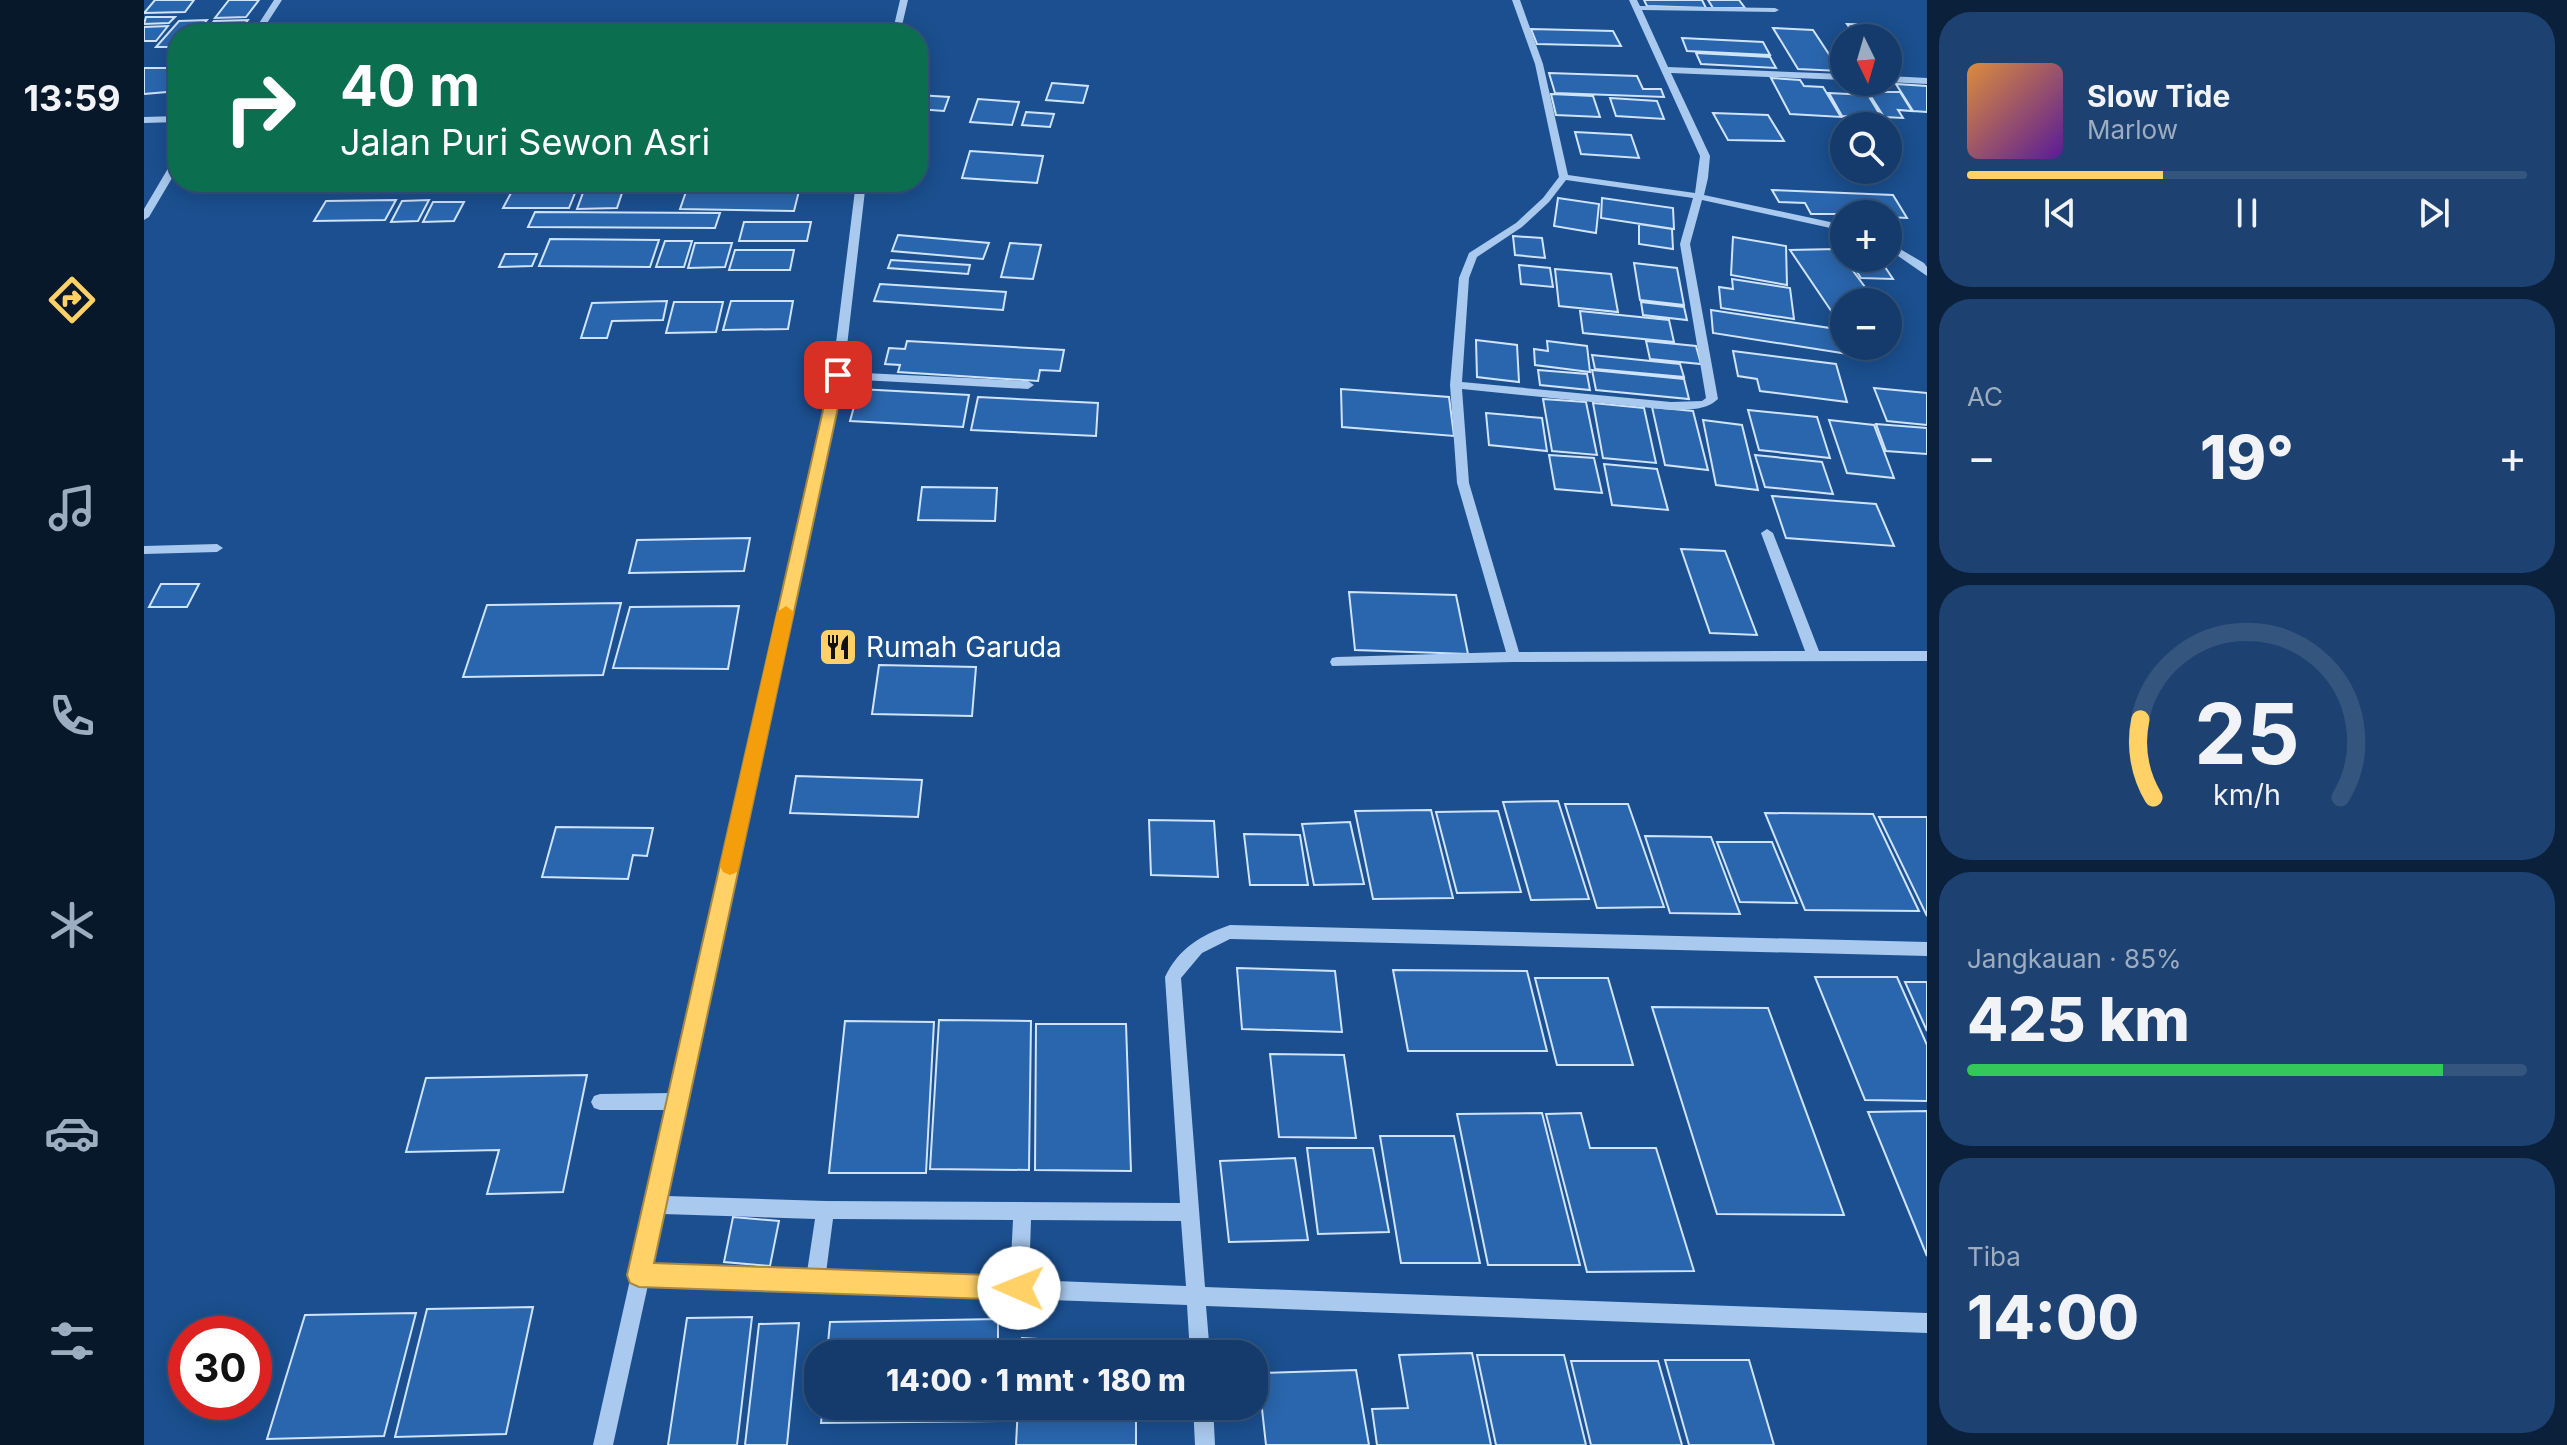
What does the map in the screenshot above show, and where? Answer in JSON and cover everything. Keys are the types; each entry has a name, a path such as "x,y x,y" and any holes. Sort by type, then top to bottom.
{"street":[{"path":"262,24 278,0"},
{"path":"898,24 904,0"},
{"path":"1516,0 1539,64 1564,177"},
{"path":"1456,385 1671,406 1705,404 1712,399 1685,244 1688,220 1706,176 1705,156 1635,4 1775,10"},
{"path":"1668,70 1830,76"},
{"path":"1902,80 1927,81"},
{"path":"144,120 168,119"},
{"path":"144,217 168,177"},
{"path":"1564,177 1697,196 1830,225"},
{"path":"1514,657 1463,483 1456,385 1464,278 1473,255 1519,225 1546,200 1564,177"},
{"path":"603,1445 838,375 860,192"},
{"path":"1902,254 1927,273"},
{"path":"838,375 1028,385"},
{"path":"1767,533 1814,656"},
{"path":"144,550 217,548"},
{"path":"1337,662 1514,657 1927,656"},
{"path":"1199,1340 1173,977 1185,956 1201,942 1230,932 1927,949"},
{"path":"600,1102 678,1101"},
{"path":"656,1205 825,1210 1190,1212"},
{"path":"815,1283 825,1210"},
{"path":"1019,1288 1022,1211"},
{"path":"639,1275 1927,1323"},
{"path":"1204,1420 1205,1445"}],"building":[{"path":"155,0 194,0 185,12 144,13"},
{"path":"229,0 259,0 246,17 215,18"},
{"path":"1644,0 1702,0 1706,8 1647,6"},
{"path":"1708,0 1739,0 1745,8 1713,8"},
{"path":"146,17 175,17 169,23 144,24"},
{"path":"207,20 204,24 176,24 179,21"},
{"path":"248,20 245,24 212,24 214,21"},
{"path":"168,26 156,41 144,41 144,27"},
{"path":"1773,28 1813,30 1830,56 1830,71 1798,69"},
{"path":"1531,29 1613,31 1621,46 1537,44"},
{"path":"168,33 168,47 156,47"},
{"path":"1682,38 1763,42 1770,55 1687,51"},
{"path":"1696,53 1770,57 1776,68 1701,64"},
{"path":"144,68 168,68 168,92 144,94"},
{"path":"1549,73 1637,76 1643,89 1661,89 1664,97 1555,93"},
{"path":"1771,78 1800,80 1804,86 1823,87 1838,112 1830,112 1830,116 1790,114"},
{"path":"1052,83 1088,86 1083,103 1046,100"},
{"path":"1902,84 1927,86 1927,112 1913,111 1902,94"},
{"path":"1551,94 1593,96 1600,117 1556,115"},
{"path":"1902,95 1912,111 1898,110 1881,112 1871,96"},
{"path":"928,96 949,97 944,111 928,110"},
{"path":"1831,96 1869,96 1878,112 1840,112"},
{"path":"1610,98 1657,101 1664,119 1616,116"},
{"path":"978,99 1019,102 1012,125 970,122"},
{"path":"1026,112 1054,114 1050,127 1022,125"},
{"path":"1713,113 1768,115 1784,141 1728,140"},
{"path":"1575,132 1631,135 1639,158 1581,154"},
{"path":"970,151 1043,156 1037,183 962,178"},
{"path":"1772,190 1893,195 1896,200 1830,200 1830,214 1811,214 1805,203 1779,202"},
{"path":"583,192 622,192 617,208 577,209"},
{"path":"686,192 799,192 794,211 680,209"},
{"path":"511,193 575,193 569,208 503,208"},
{"path":"1558,198 1599,204 1596,233 1554,226"},
{"path":"1602,198 1673,208 1674,229 1601,218"},
{"path":"396,200 385,220 314,221 326,201"},
{"path":"429,200 418,221 391,222 402,201"},
{"path":"433,202 464,202 454,221 423,222"},
{"path":"535,212 720,213 715,228 528,227"},
{"path":"744,222 811,222 807,241 739,241"},
{"path":"1639,224 1672,229 1673,249 1639,244"},
{"path":"898,235 989,243 983,259 892,251"},
{"path":"1513,236 1542,238 1545,258 1515,255"},
{"path":"1733,237 1786,246 1787,285 1731,275"},
{"path":"550,239 659,240 650,267 539,266"},
{"path":"665,241 692,241 684,267 656,267"},
{"path":"695,243 732,243 725,267 688,268"},
{"path":"1010,243 1041,245 1033,279 1001,277"},
{"path":"1830,249 1830,272 1854,272 1866,288 1830,288 1830,309 1790,250"},
{"path":"735,250 794,250 790,270 729,270"},
{"path":"505,254 537,254 532,266 499,267"},
{"path":"891,260 970,265 968,274 888,268"},
{"path":"1634,263 1677,268 1684,305 1640,300"},
{"path":"1519,265 1550,268 1553,287 1521,284"},
{"path":"1555,269 1611,274 1618,312 1559,306"},
{"path":"1857,272 1888,272 1893,279 1861,278"},
{"path":"1732,279 1790,288 1794,319 1721,308 1719,287 1733,289"},
{"path":"880,284 1006,292 1003,310 874,301"},
{"path":"667,301 663,320 612,321 607,338 581,338 592,303"},
{"path":"731,301 793,301 788,329 723,330"},
{"path":"674,302 723,302 716,332 666,333"},
{"path":"1641,302 1684,307 1687,320 1643,315"},
{"path":"1711,310 1830,328 1830,351 1713,333"},
{"path":"1580,311 1669,320 1674,342 1583,333"},
{"path":"1476,340 1517,345 1519,382 1477,377"},
{"path":"907,341 1064,350 1060,371 1040,370 1038,381 898,372 900,365 885,364 889,348 905,349"},
{"path":"1547,341 1587,346 1590,372 1535,365 1534,349 1548,351"},
{"path":"1646,341 1696,346 1701,364 1650,359"},
{"path":"1733,351 1836,364 1847,402 1760,391 1757,379 1738,376"},
{"path":"1592,355 1680,364 1684,377 1595,369"},
{"path":"1538,370 1587,374 1590,390 1540,385"},
{"path":"1592,370 1684,379 1689,399 1596,390"},
{"path":"1874,388 1927,393 1927,425 1887,421"},
{"path":"859,389 969,395 963,427 850,421"},
{"path":"1341,389 1449,397 1454,436 1342,427"},
{"path":"978,397 1098,403 1096,436 971,430"},
{"path":"1543,399 1586,402 1597,455 1552,451"},
{"path":"1593,403 1644,408 1656,463 1603,458"},
{"path":"1652,407 1693,411 1708,470 1665,465"},
{"path":"1748,410 1817,417 1830,458 1759,450"},
{"path":"1486,413 1542,418 1547,451 1489,445"},
{"path":"1703,420 1742,425 1758,490 1716,485"},
{"path":"1829,420 1874,425 1894,478 1847,473"},
{"path":"1876,424 1927,428 1927,454 1886,451"},
{"path":"1549,455 1594,458 1602,493 1555,489"},
{"path":"1755,455 1822,462 1833,494 1765,487"},
{"path":"1604,464 1657,469 1668,510 1612,505"},
{"path":"922,487 997,488 995,521 918,520"},
{"path":"1772,496 1876,504 1894,546 1786,538"},
{"path":"750,538 744,571 629,573 637,540"},
{"path":"1681,549 1725,551 1757,635 1710,633"},
{"path":"161,584 199,584 187,607 149,607"},
{"path":"1349,592 1456,595 1468,654 1355,650"},
{"path":"621,603 603,675 463,677 487,605"},
{"path":"739,606 728,669 613,668 630,607"},
{"path":"879,665 976,667 972,716 872,714"},
{"path":"796,776 922,780 918,817 790,813"},
{"path":"1558,801 1589,899 1531,900 1503,802"},
{"path":"1565,804 1628,804 1664,907 1597,908"},
{"path":"1431,810 1453,898 1373,899 1355,811"},
{"path":"1498,811 1521,892 1457,893 1436,812"},
{"path":"1765,813 1873,814 1919,911 1805,910"},
{"path":"1879,817 1927,817 1927,916"},
{"path":"1149,820 1214,821 1218,877 1151,875"},
{"path":"1350,822 1364,884 1314,885 1302,824"},
{"path":"556,827 653,828 647,856 633,855 628,879 542,877"},
{"path":"1244,834 1300,835 1308,885 1250,885"},
{"path":"1645,836 1711,837 1740,914 1670,913"},
{"path":"1717,842 1772,842 1797,903 1740,902"},
{"path":"1237,968 1335,971 1342,1032 1242,1029"},
{"path":"1393,970 1527,971 1547,1051 1408,1051"},
{"path":"1815,977 1897,977 1927,1045 1927,1101 1865,1100"},
{"path":"1535,978 1608,978 1633,1065 1557,1065"},
{"path":"1905,982 1927,982 1927,1031"},
{"path":"1652,1007 1768,1008 1844,1215 1717,1214"},
{"path":"939,1020 1031,1021 1029,1170 930,1169"},
{"path":"845,1021 934,1022 926,1173 829,1173"},
{"path":"1036,1024 1126,1024 1131,1171 1035,1170"},
{"path":"1270,1054 1344,1055 1356,1138 1279,1137"},
{"path":"587,1075 563,1192 487,1194 499,1150 406,1152 426,1078"},
{"path":"1927,1111 1927,1256 1868,1112"},
{"path":"1542,1113 1580,1265 1488,1265 1457,1114"},
{"path":"1581,1113 1590,1148 1656,1148 1694,1271 1587,1272 1546,1114"},
{"path":"1380,1136 1454,1136 1480,1263 1401,1263"},
{"path":"1307,1148 1373,1148 1389,1232 1318,1234"},
{"path":"1295,1158 1308,1240 1229,1242 1220,1161"},
{"path":"733,1217 779,1221 770,1266 724,1262"},
{"path":"533,1307 506,1434 395,1437 427,1309"},
{"path":"416,1313 384,1436 267,1439 305,1315"},
{"path":"752,1317 737,1445 668,1445 687,1318"},
{"path":"998,1319 998,1340 828,1340 830,1322"},
{"path":"799,1323 787,1445 745,1445 759,1324"},
{"path":"1472,1353 1491,1445 1377,1445 1372,1409 1408,1408 1399,1355"},
{"path":"1477,1355 1564,1355 1586,1445 1496,1445"},
{"path":"1665,1360 1749,1360 1774,1445 1689,1445"},
{"path":"1571,1361 1658,1361 1682,1445 1591,1445"},
{"path":"1356,1370 1369,1445 1266,1445 1263,1420 1268,1420 1268,1373"},
{"path":"821,1420 998,1420 998,1421 821,1423"},
{"path":"1017,1420 1136,1420 1136,1445 1016,1445"}],"slow traffic":[{"path":"730,866 786,612"}],"place":[{"name":"Rumah Garuda","path":"838,647"}],"route":[{"path":"838,375 639,1275 1019,1288"}]}
